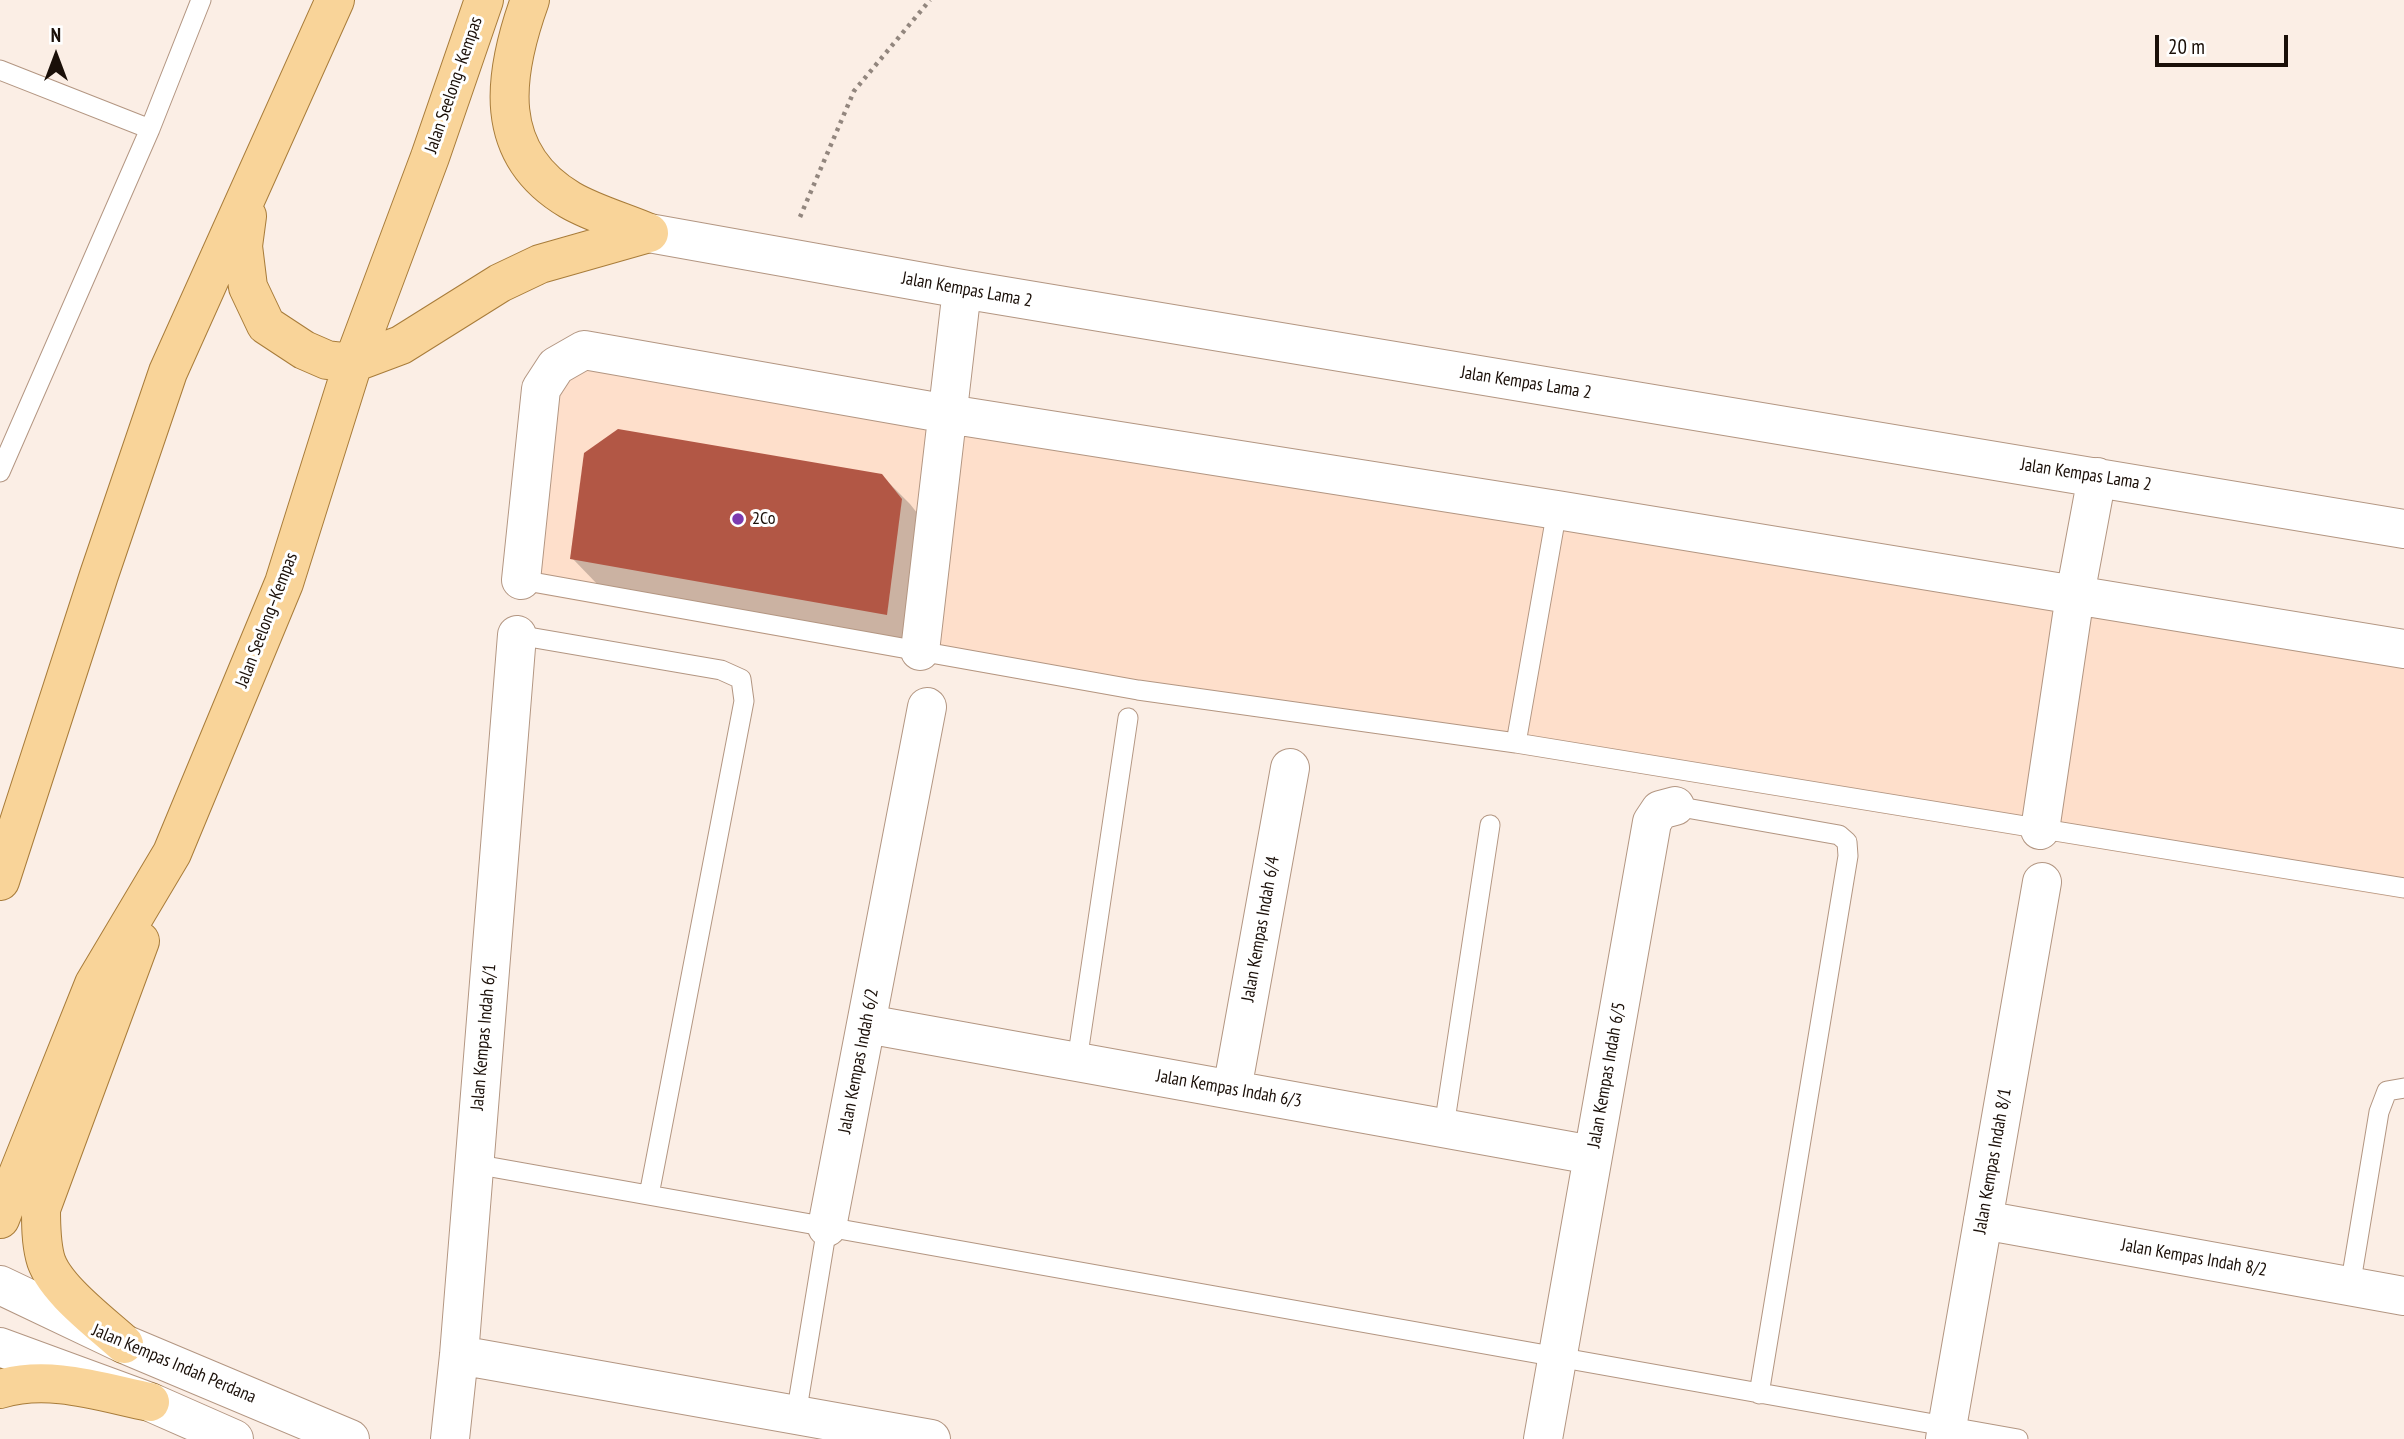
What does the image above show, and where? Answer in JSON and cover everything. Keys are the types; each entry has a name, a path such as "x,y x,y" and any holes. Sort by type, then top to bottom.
{"main road":[{"path":"0,881 168,372 335,0"},
{"name":"Jalan Seelong–Kempas","path":"0,1219 94,984 172,853 284,583 353,363 430,157 484,0"},
{"path":"530,0 511,65 509,111 516,143 538,176 571,200 649,233"},
{"path":"251,190 243,246 248,287 266,326 304,350 327,360 353,363 401,345 500,283 540,264 649,233"},
{"path":"124,1344 58,1284 45,1260 41,1209 172,853"},
{"path":"0,1389 18,1383 49,1382 150,1402"}],"street":[{"name":"Jalan Kempas Lama 2","path":"649,233 962,289 2404,529"},
{"path":"920,651 962,289"},
{"path":"521,580 541,389 556,366 584,351 948,414 1557,510 2404,649"},
{"path":"2040,830 2075,594 2097,477"},
{"name":"Jalan Kempas Indah 6/1","path":"450,1439 517,635"},
{"name":"Jalan Kempas Indah 6/2","path":"827,1227 927,707"},
{"name":"Jalan Kempas Indah 6/4","path":"1232,1090 1290,768"},
{"name":"Jalan Kempas Indah 6/5","path":"1543,1439 1652,822 1660,810 1675,806"},
{"name":"Jalan Kempas Indah 8/1","path":"1946,1433 2042,882"},
{"name":"Jalan Kempas Indah 6/3","path":"867,1024 1592,1155"},
{"name":"Jalan Kempas Indah 8/2","path":"1983,1220 2404,1296"},
{"name":"Jalan Kempas Indah Perdana","path":"0,1285 124,1344 350,1439"},
{"path":"0,1347 150,1402 234,1439"},
{"path":"459,1355 931,1439"}],"lane":[{"path":"0,472 150,129 201,0"},
{"path":"0,69 150,129"},
{"path":"1516,743 1557,510"},
{"path":"521,580 1138,690 1516,743 2404,888"},
{"path":"517,635 721,670 741,678 744,701 649,1195"},
{"path":"1077,1061 1129,718"},
{"path":"1675,806 1839,835 1847,842 1848,856 1759,1394"},
{"path":"1444,1128 1490,824"},
{"path":"2350,1287 2379,1112 2387,1091 2404,1087"},
{"path":"474,1164 1557,1357 1759,1394 1946,1433 2018,1439"},
{"name":"Jalan Kempas Indah 6/2","path":"796,1415 827,1227"}],"path":[{"path":"783,257 854,91 930,0"}],"shaded area":[{"path":"586,331 1123,429 2404,634 2404,899 1515,753 1141,701 504,588 526,382 545,350"}],"building":[{"path":"618,429 882,474 902,499 887,615 570,559 584,453"}],"place":[{"name":"2Co","path":"738,519"}]}
